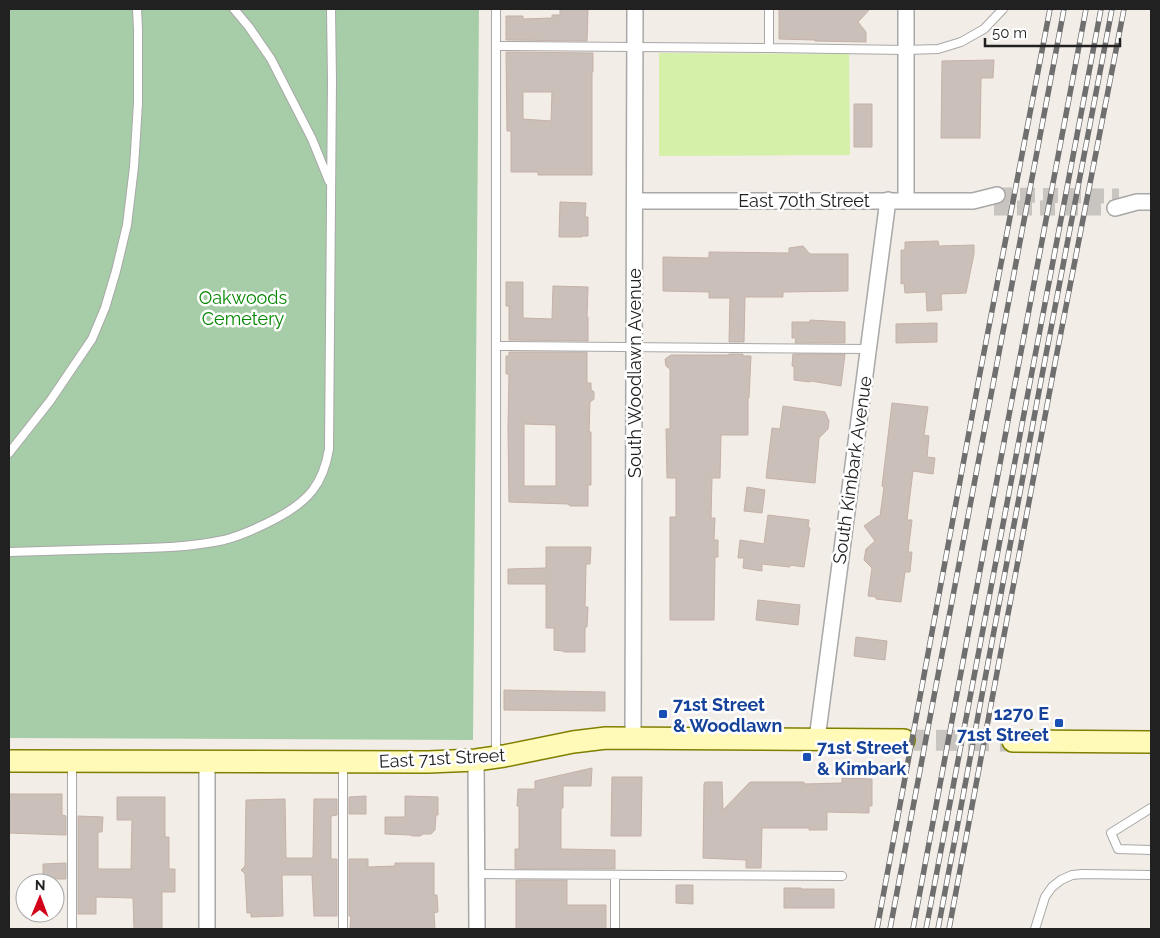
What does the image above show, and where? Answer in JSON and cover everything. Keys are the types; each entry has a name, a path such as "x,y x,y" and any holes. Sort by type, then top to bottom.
{"main road":[{"name":"East 71st Street","path":"9,761 428,762 486,758 606,738 904,740"},
{"path":"1014,741 1151,742"}],"street":[{"name":"South Woodlawn Avenue","path":"633,738 634,9"},
{"path":"906,9 906,200"},
{"name":"South Kimbark Avenue","path":"817,739 888,200"},
{"name":"East 70th Street","path":"634,201 996,201"},
{"path":"1117,202 1144,202"},
{"path":"477,929 477,874 486,758"},
{"path":"207,762 207,929"}],"lane":[{"path":"9,453 50,401 92,339 105,308 116,272 127,225 134,167 138,103 138,29 136,9"},
{"path":"234,9 249,26 271,59 312,139 331,186"},
{"path":"9,552 179,546 225,539 259,528 288,512 307,497 318,483 327,465 329,449 331,9"},
{"path":"486,758 496,346 496,9"},
{"path":"769,9 769,48"},
{"path":"496,46 938,49 961,42 984,29 1003,9"},
{"path":"496,346 868,349"},
{"path":"72,761 72,929"},
{"path":"342,929 343,762"},
{"path":"1151,808 1111,833 1118,849 1151,850"},
{"path":"477,874 842,876"},
{"path":"1035,929 1045,897 1052,887 1061,880 1072,875 1084,874 1151,875"},
{"path":"615,875 615,929"}],"green space":[{"name":"Oakwoods Cemetery","path":"9,9 479,9 473,740 9,738"},
{"path":"659,53 849,54 850,155 659,156"}],"building":[{"path":"560,9 588,9 587,41 506,40 506,16 523,16 523,19 552,18 552,15 560,15"},
{"path":"779,9 870,9 858,22 866,32 866,42 779,39"},
{"path":"506,52 593,53 592,175 538,175 538,172 511,172 511,131 507,131","holes":["523,92 552,92 551,121 523,119"]},
{"path":"994,60 993,78 981,78 980,138 941,138 942,61"},
{"path":"854,104 872,104 872,147 854,147"},
{"path":"560,202 586,203 585,217 588,217 588,236 559,237"},
{"path":"938,241 939,246 974,245 974,254 966,293 941,294 942,310 927,311 926,292 905,293 904,283 901,284 901,250 905,250 905,242"},
{"path":"803,246 810,254 848,254 848,291 783,292 783,297 745,297 744,342 729,342 730,298 709,298 709,292 663,291 663,257 709,258 709,252 789,253 789,248"},
{"path":"506,282 523,282 523,318 552,319 553,286 588,287 588,341 509,340 509,306 506,306"},
{"path":"810,320 845,322 845,343 795,343 796,338 792,338 792,322 810,322"},
{"path":"937,323 937,342 896,343 896,324"},
{"path":"509,352 587,352 587,383 591,383 591,389 594,392 594,399 590,402 591,485 588,485 588,506 509,502 509,374 506,374 506,356 509,356","holes":["524,424 556,425 556,486 524,486"]},
{"path":"729,354 751,356 748,435 721,435 720,478 712,478 711,518 715,518 714,540 718,540 718,557 715,557 714,620 670,620 670,517 676,517 676,478 667,478 666,429 670,429 670,369 666,366 665,359 671,355"},
{"path":"793,354 845,354 841,386 794,380"},
{"path":"892,403 928,407 924,435 929,436 927,457 935,458 933,474 913,471 907,520 912,520 908,552 912,552 910,572 905,572 901,602 876,599 876,597 868,596 872,568 864,560 866,549 875,541 864,526 880,516"},
{"path":"783,406 825,412 829,421 828,429 819,438 815,483 766,478 772,428 780,429"},
{"path":"747,487 765,490 762,513 744,511"},
{"path":"768,515 809,520 808,527 810,528 804,567 762,564 762,571 743,568 744,558 738,558 740,540 764,544"},
{"path":"546,547 591,547 590,564 586,564 585,607 588,607 587,627 585,627 585,652 554,650 554,628 546,628 546,584 508,584 508,569 546,568"},
{"path":"758,600 800,605 798,625 756,620"},
{"path":"856,637 887,641 885,660 854,656"},
{"path":"504,690 605,692 605,711 504,710"},
{"path":"592,768 591,786 563,786 561,849 615,850 615,869 516,869 515,849 519,849 518,789 535,789 535,781"},
{"path":"612,777 642,777 641,836 611,836"},
{"path":"842,778 872,779 872,806 869,806 869,813 827,812 827,830 762,828 761,868 746,868 746,860 703,858 705,782 722,782 723,810 750,782 842,783"},
{"path":"9,794 62,794 62,815 66,816 66,835 9,833"},
{"path":"366,796 366,814 349,814 349,797"},
{"path":"405,796 438,797 438,815 436,815 435,830 431,834 413,836 385,834 385,817 405,817"},
{"path":"117,797 165,797 165,837 169,837 169,869 175,869 175,892 162,892 162,929 134,929 133,898 96,897 96,914 78,914 78,816 103,817 102,832 98,832 98,869 131,869 132,820 117,820"},
{"path":"285,799 286,858 313,858 314,799 337,799 337,815 331,816 331,859 337,859 337,916 314,916 312,875 282,875 283,916 251,917 251,913 247,913 245,874 241,870 245,866 246,800"},
{"path":"349,859 368,859 368,867 395,866 395,863 434,863 434,895 437,895 438,912 434,913 435,929 350,929"},
{"path":"66,863 66,879 65,873 43,873 43,864"},
{"path":"516,880 567,880 567,905 606,905 606,929 516,929"},
{"path":"676,885 693,885 693,904 676,903"},
{"path":"784,888 834,889 834,908 784,908"}],"tunnel":[{"path":"997,195 1119,196"},
{"path":"994,208 1115,208"},
{"path":"904,740 1013,741"}],"railway":[{"path":"877,929 980,373 1050,9"},
{"path":"890,929 1064,9"},
{"path":"913,929 1086,9"},
{"path":"926,929 1101,9"},
{"path":"938,929 1112,9"},
{"path":"949,929 1055,363 1124,9"}],"place":[{"name":"71st Street & Woodlawn","path":"663,714"},
{"name":"1270 E 71st Street","path":"1059,723"},
{"name":"71st Street & Kimbark","path":"807,757"}]}
